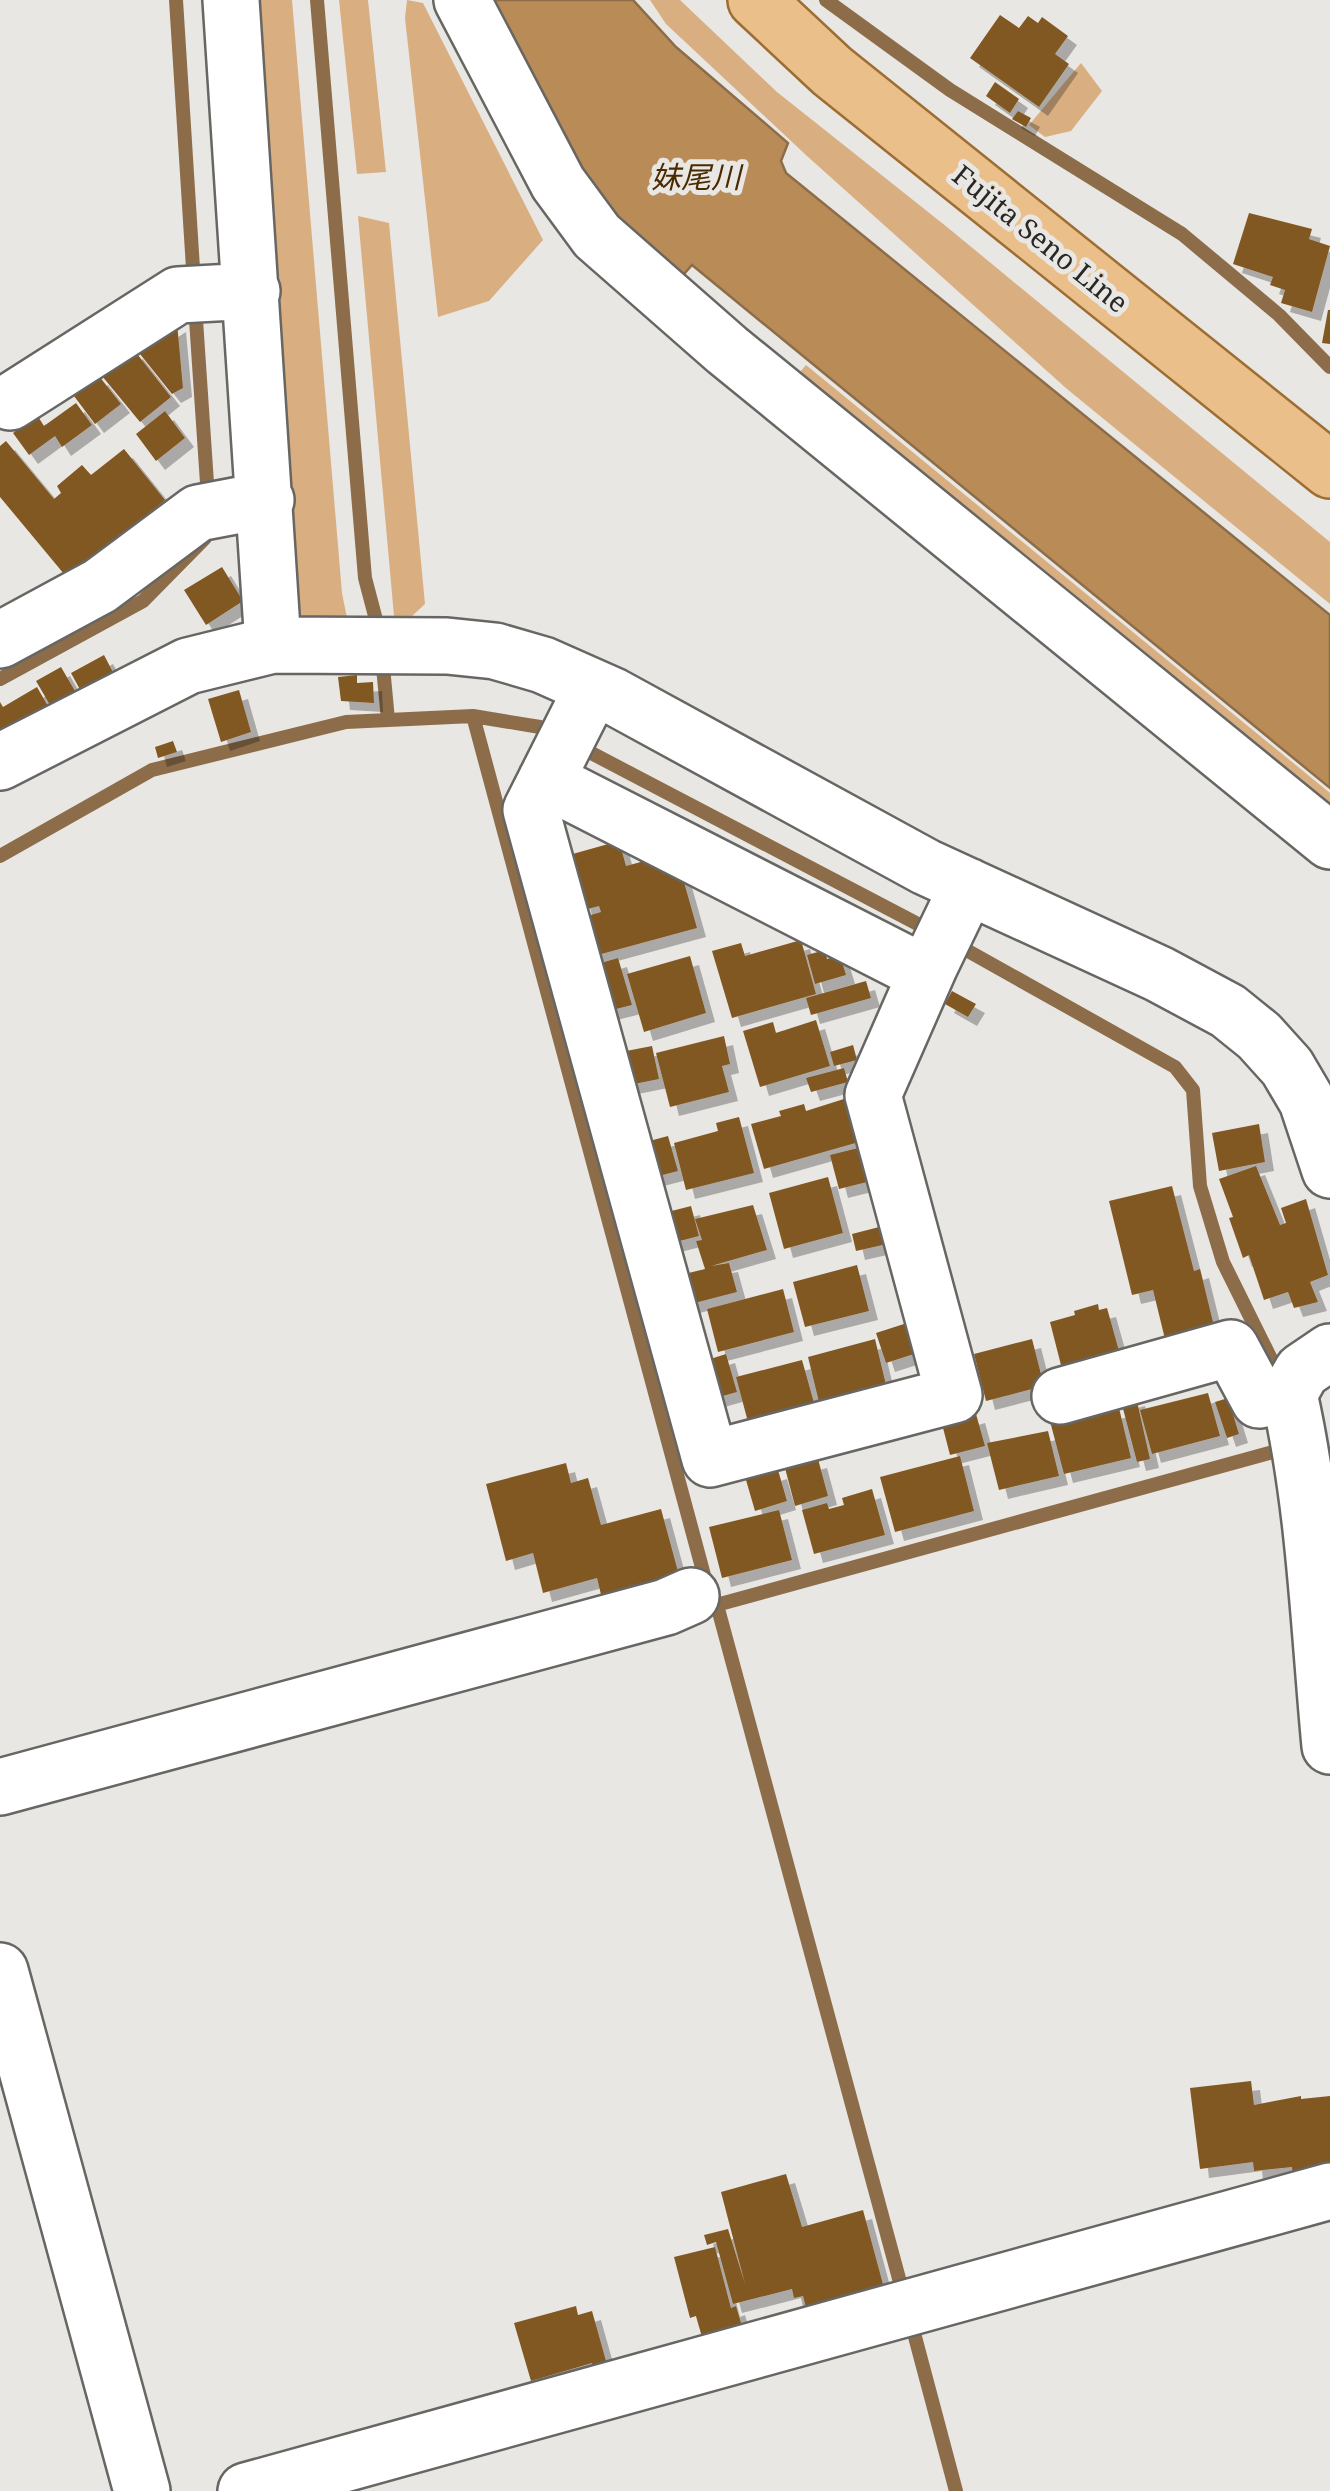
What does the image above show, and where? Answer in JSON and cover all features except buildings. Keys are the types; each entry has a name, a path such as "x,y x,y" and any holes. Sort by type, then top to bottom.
{"main road":[{"name":"Fujita Seno Line","path":"756,0 832,70 1330,470"}],"street":[{"path":"232,0 214,293 229,507 273,645"},
{"path":"462,0 558,183 597,236 727,350 1330,841"},
{"path":"10,402 214,293"},
{"path":"0,640 100,586 229,507"},
{"path":"0,762 188,666 273,645 447,646 496,651 543,664 585,703 944,936"},
{"path":"585,703 531,810 710,1459 954,1394 873,1095 944,936"},
{"path":"549,774 944,936 1159,974 1228,1011 1287,1066 1307,1101 1330,1170"},
{"path":"1060,1396 1232,1348 1259,1400 1288,1394"},
{"path":"1330,1352 1302,1371 1288,1394 1313,1562 1330,1746"},
{"path":"0,1787 691,1596"},
{"path":"0,1971 142,2491"},
{"path":"246,2491 1330,2192"}],"shaded area":[{"path":"247,0 292,0 342,593 348,623 296,619"},
{"path":"339,0 368,0 386,172 357,174"},
{"path":"407,0 423,3 543,240 489,301 438,317 405,18"},
{"path":"650,0 680,0 777,92 1330,542 1330,604 1067,389 807,156 666,24"},
{"path":"1081,63 1102,91 1071,131 1045,137 1029,125"},
{"path":"358,216 389,223 425,604 410,618 394,616"},
{"path":"806,365 1330,793 1330,819 794,379"}],"water":[{"name":"妹尾川","path":"492,0 633,0 676,47 788,143 781,161 786,173 1330,615 1330,788 692,265 676,283 583,177"}],"waterway":[{"path":"176,0 194,284"},
{"path":"317,0 365,578 380,635"},
{"path":"826,0 950,90 1182,234 1279,315 1330,367"},
{"path":"195,305 208,498"},
{"path":"0,679 143,601 205,538"},
{"path":"382,656 388,720"},
{"path":"473,716 704,1575 717,1605 904,2297"},
{"path":"0,856 152,770 346,722 473,716 540,727 557,735"},
{"path":"576,745 933,932"},
{"path":"952,942 1175,1067 1193,1090 1200,1186 1223,1262 1276,1369"},
{"path":"709,1607 1273,1452"},
{"path":"910,2318 956,2491"}]}
